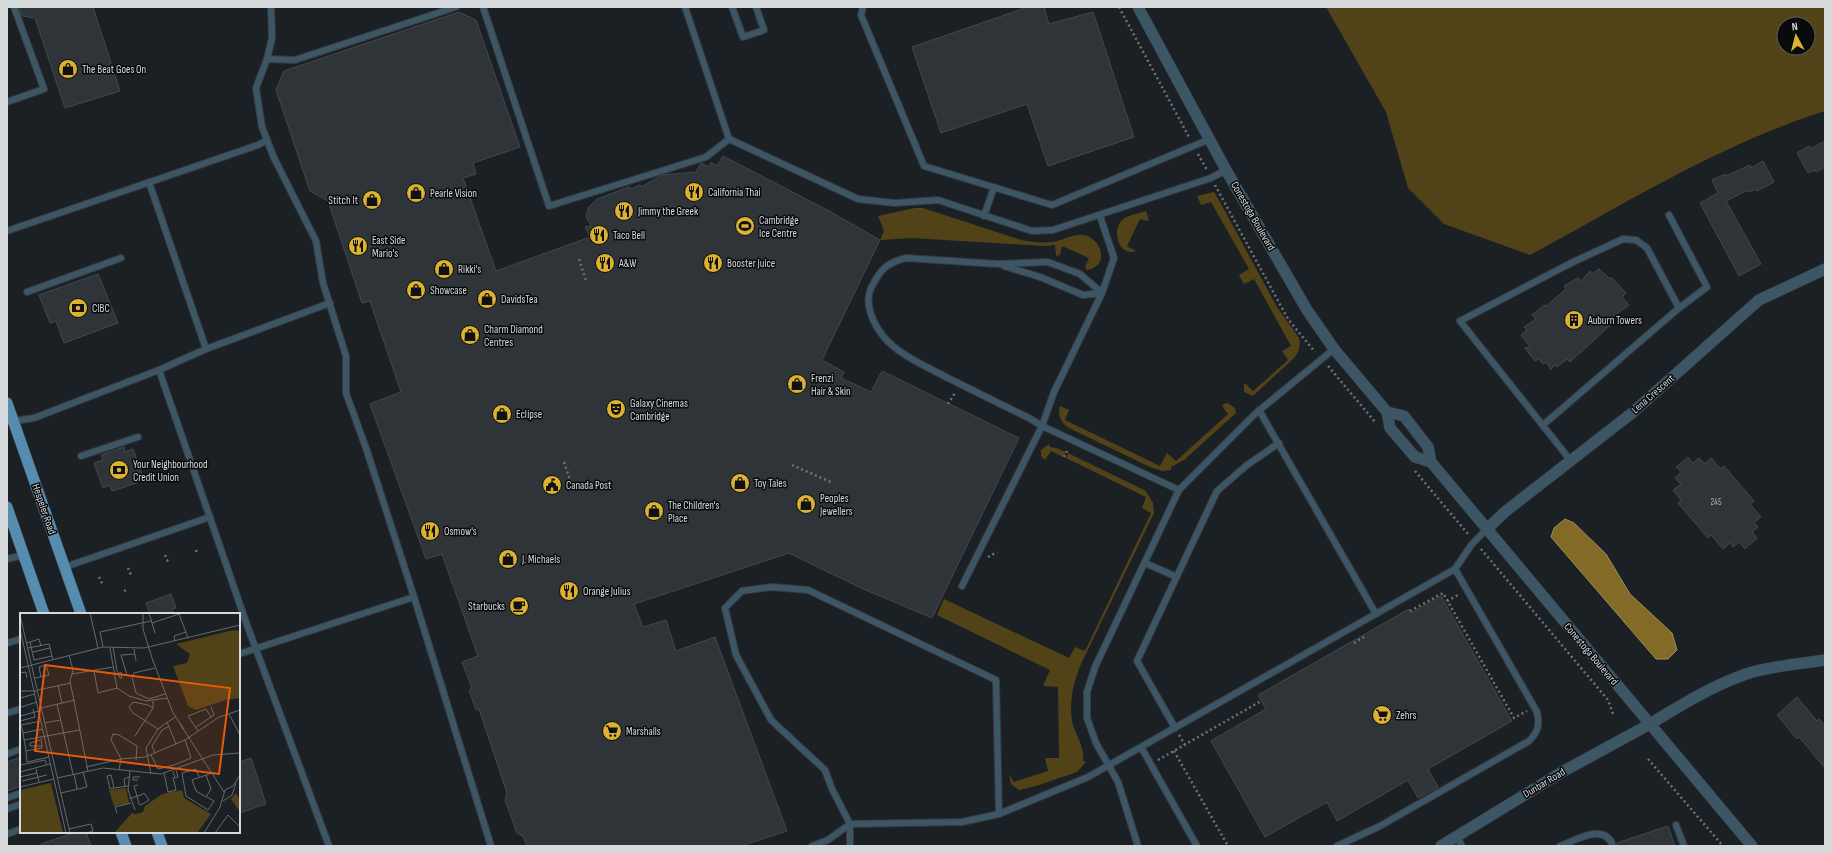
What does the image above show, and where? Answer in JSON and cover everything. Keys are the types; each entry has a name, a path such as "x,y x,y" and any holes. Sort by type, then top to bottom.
{"main road":[{"name":"Hespeler Road","path":"7,403 10,422 65,567 81,613"},
{"path":"7,507 44,613"},
{"path":"121,833 126,846"},
{"path":"157,833 162,846"}],"street":[{"name":"Conestoga Boulevard","path":"1138,7 1226,170 1307,310 1334,349 1387,412 1390,428 1415,457 1431,462"},
{"name":"Lena Crescent","path":"1488,529 1506,511 1632,413 1759,300 1825,269"},
{"name":"Conestoga Boulevard","path":"1387,412 1404,416 1428,447 1431,462 1752,846"},
{"path":"1650,724 1712,689 1746,674 1770,668 1825,660"},
{"name":"Dunbar Road","path":"1441,846 1459,842 1562,772 1650,724"}],"lane":[{"path":"7,102 44,89 14,7"},
{"path":"271,7 272,38 267,59 256,88 262,127 274,158 316,241 323,283 346,356 346,393 366,448 414,597 491,846"},
{"path":"267,59 295,60 456,7"},
{"path":"483,7 549,206 706,157 728,139"},
{"path":"685,7 728,139 858,199 895,203 938,200 1032,231 1054,230 1211,178 1226,170"},
{"path":"732,7 743,37 764,30 756,7"},
{"path":"863,7 861,15 924,166 1052,205 1210,139"},
{"path":"7,231 258,145 267,140"},
{"path":"149,182 206,349"},
{"path":"984,216 994,187"},
{"path":"1543,425 1679,308 1707,287 1669,215"},
{"path":"962,586 1042,426 1054,392 1102,293 1114,258 1100,216"},
{"path":"1572,461 1460,321 1571,263 1623,239 1636,240 1647,248 1679,308"},
{"path":"27,292 121,258"},
{"path":"1102,293 1080,274 1048,262 998,264 906,258 894,261 882,269 870,291 868,305 873,320 883,337 912,360 1029,418 1042,426 1179,490"},
{"path":"998,264 1040,277 1083,295 1102,293"},
{"path":"10,422 34,418 159,370 206,349 330,303"},
{"path":"1138,846 1118,782 1096,743 1087,718 1087,692 1095,667 1179,490 1259,410 1334,349"},
{"path":"159,370 256,648 329,846"},
{"path":"1259,410 1376,614"},
{"path":"81,456 138,437"},
{"path":"1175,728 1137,661 1218,491 1247,465 1279,443"},
{"path":"65,567 210,517"},
{"path":"812,846 828,840 850,824 962,822 999,814 1088,777 1455,569 1472,544 1488,529"},
{"path":"7,559 24,554"},
{"path":"1145,562 1177,577"},
{"path":"1337,846 1380,826 1529,741 1537,734 1540,723 1537,712 1455,569"},
{"path":"850,846 850,824 832,789 825,770 771,720 736,655 725,608 742,591 772,587 808,590 996,680 999,814"},
{"path":"240,654 414,597"},
{"path":"7,644 20,639"},
{"path":"7,713 20,709"},
{"path":"1141,747 1197,846"},
{"path":"7,754 20,749"},
{"path":"7,798 20,793"},
{"path":"7,809 20,804"},
{"path":"1676,825 1684,846"},
{"path":"7,834 20,829"},
{"path":"1560,846 1597,833 1611,839 1613,846"}],"path":[{"path":"1119,7 1181,124 1288,319 1304,337"},
{"path":"579,259 586,281"},
{"path":"948,404 955,393"},
{"path":"1064,457 1068,451"},
{"path":"564,462 571,483"},
{"path":"792,465 831,482"},
{"path":"196,552 197,547"},
{"path":"987,557 997,552"},
{"path":"166,555 168,562"},
{"path":"1487,556 1608,700 1613,714"},
{"path":"128,568 131,575"},
{"path":"99,578 103,585"},
{"path":"1410,611 1443,593 1514,718 1526,712"},
{"path":"1354,643 1364,637"},
{"path":"1158,760 1261,701"},
{"path":"1174,751 1228,846"},
{"path":"1648,759 1722,846"}],"shaded area":[{"path":"1326,7 1825,7 1825,111 1748,140 1711,157 1638,195 1530,255 1444,224 1408,188 1386,112"},
{"path":"1214,192 1277,307 1300,341 1298,352 1295,357 1253,396 1244,392 1244,384 1246,384 1253,391 1288,360 1282,351 1291,346 1254,279 1244,284 1239,275 1249,269 1211,202 1201,205 1197,196"},
{"path":"915,208 923,208 1025,241 1052,242 1076,235 1084,235 1090,237 1099,246 1101,258 1099,263 1087,270 1085,267 1089,258 1062,246 1060,255 1056,256 1055,245 1044,246 912,238 880,240 884,231 878,216"},
{"path":"1146,211 1149,220 1147,221 1140,219 1127,246 1136,251 1130,252 1125,250 1118,242 1117,230 1119,225 1122,220 1127,217"},
{"path":"1228,403 1235,408 1236,413 1184,460 1171,467 1171,470 1162,471 1150,467 1069,428 1064,424 1059,416 1060,406 1069,410 1065,420 1160,466 1167,453 1176,461 1228,414 1222,406"},
{"path":"1049,444 1050,447 1066,452 1063,457 1051,451 1045,460 1041,456 1041,450"},
{"path":"1068,453 1146,491 1153,503 1154,513 1081,664 1076,679 1072,694 1071,710 1073,725 1083,752 1083,761 1086,762 1077,772 1036,786 1019,790 1011,784 1009,774 1014,782 1048,771 1045,758 1059,758 1058,687 1043,686 1050,670 937,615 944,599 1069,658 1075,647 1085,651 1151,513 1142,508 1146,497 1066,458"},
{"path":"1565,519 1574,523 1606,554 1630,594 1672,633 1677,650 1668,659 1656,659 1551,537 1554,528"}],"building":[{"path":"19,7 93,7 120,91 65,108 35,18 22,16"},
{"path":"1028,7 1044,7 1049,24 1093,12 1134,137 1048,166 1027,104 941,133 912,47"},
{"path":"459,12 476,20 520,147 473,163 476,174 463,178 496,271 590,237 585,227 591,226 586,216 589,207 597,199 629,187 631,189 640,185 641,187 662,175 696,172 701,163 709,167 711,162 717,166 723,156 831,212 880,240 822,360 844,372 841,378 871,392 882,371 1019,438 932,618 861,588 789,553 634,604 643,627 666,620 676,651 715,637 787,831 741,846 527,846 523,836 517,833 505,800 507,793 479,709 476,710 469,690 472,688 462,662 478,656 442,554 426,559 370,404 401,392 370,301 362,303 328,201 310,191 276,90 284,71"},
{"path":"1825,141 1825,167 1816,172 1815,170 1808,173 1797,153 1809,146 1810,149"},
{"path":"1763,161 1774,182 1757,191 1756,189 1749,192 1748,190 1726,201 1761,264 1739,276 1700,203 1718,193 1712,180 1725,174 1726,176 1750,165 1751,168"},
{"name":"Auburn Towers","path":"1599,269 1610,279 1611,277 1626,293 1622,297 1629,305 1611,318 1615,321 1570,362 1567,359 1557,367 1555,364 1551,370 1546,362 1543,364 1539,359 1535,361 1525,348 1530,347 1521,335 1527,330 1524,327 1536,319 1532,315 1544,305 1546,306 1566,289 1564,286 1578,278 1581,281 1590,271 1592,274"},
{"name":"CIBC","path":"98,274 118,323 64,343 56,321 50,323 39,295"},
{"name":"Your Neighbourhood Credit Union","path":"124,447 125,452 133,449 142,474 135,476 137,483 112,491 110,485 103,488 94,463 103,460 101,455"},
{"path":"1688,457 1693,463 1699,458 1705,464 1711,458 1721,469 1724,466 1754,501 1750,504 1761,517 1754,522 1758,527 1752,532 1757,538 1745,549 1739,542 1733,547 1730,543 1723,549 1711,535 1708,538 1678,503 1681,500 1673,490 1681,484 1675,478 1681,472 1676,467"},
{"path":"171,594 176,608 172,609 174,613 150,613 146,603"},
{"name":"Zehrs","path":"1441,596 1512,721 1428,769 1438,787 1418,798 1408,780 1337,821 1327,802 1265,837 1211,741 1266,709 1258,695 1409,609 1411,613"},
{"path":"1797,697 1817,721 1819,719 1825,726 1825,768 1799,737 1797,739 1777,715"},
{"path":"20,757 20,786 7,791 7,762"},
{"path":"251,758 266,804 240,813 240,762"},
{"path":"1668,826 1675,846 1617,846 1617,843"},
{"path":"73,833 86,833 91,846 41,846 41,844"}],"place":[{"name":"The Beat Goes On","path":"68,69"},
{"name":"California Thai","path":"694,192"},
{"name":"Pearle Vision","path":"416,193"},
{"name":"Stitch It","path":"372,200"},
{"name":"Jimmy the Greek","path":"624,211"},
{"name":"Cambridge Ice Centre","path":"745,226"},
{"name":"Taco Bell","path":"599,235"},
{"name":"East Side Mario's","path":"358,246"},
{"name":"A&W","path":"605,263"},
{"name":"Booster Juice","path":"713,263"},
{"name":"Rikki's","path":"444,269"},
{"name":"Showcase","path":"416,290"},
{"name":"DavidsTea","path":"487,299"},
{"name":"CIBC","path":"78,308"},
{"name":"Auburn Towers","path":"1574,320"},
{"name":"Charm Diamond Centres","path":"470,335"},
{"name":"Frenzi Hair & Skin","path":"797,384"},
{"name":"Galaxy Cinemas Cambridge","path":"616,409"},
{"name":"Eclipse","path":"502,414"},
{"name":"Your Neighbourhood Credit Union","path":"119,470"},
{"name":"Toy Tales","path":"740,483"},
{"name":"Canada Post","path":"552,485"},
{"name":"Peoples Jewellers","path":"806,504"},
{"name":"The Children's Place","path":"654,511"},
{"name":"Osmow's","path":"430,531"},
{"name":"J. Michaels","path":"508,559"},
{"name":"Orange Julius","path":"569,591"},
{"name":"Starbucks","path":"519,606"},
{"name":"Zehrs","path":"1382,715"},
{"name":"Marshalls","path":"612,731"}]}
